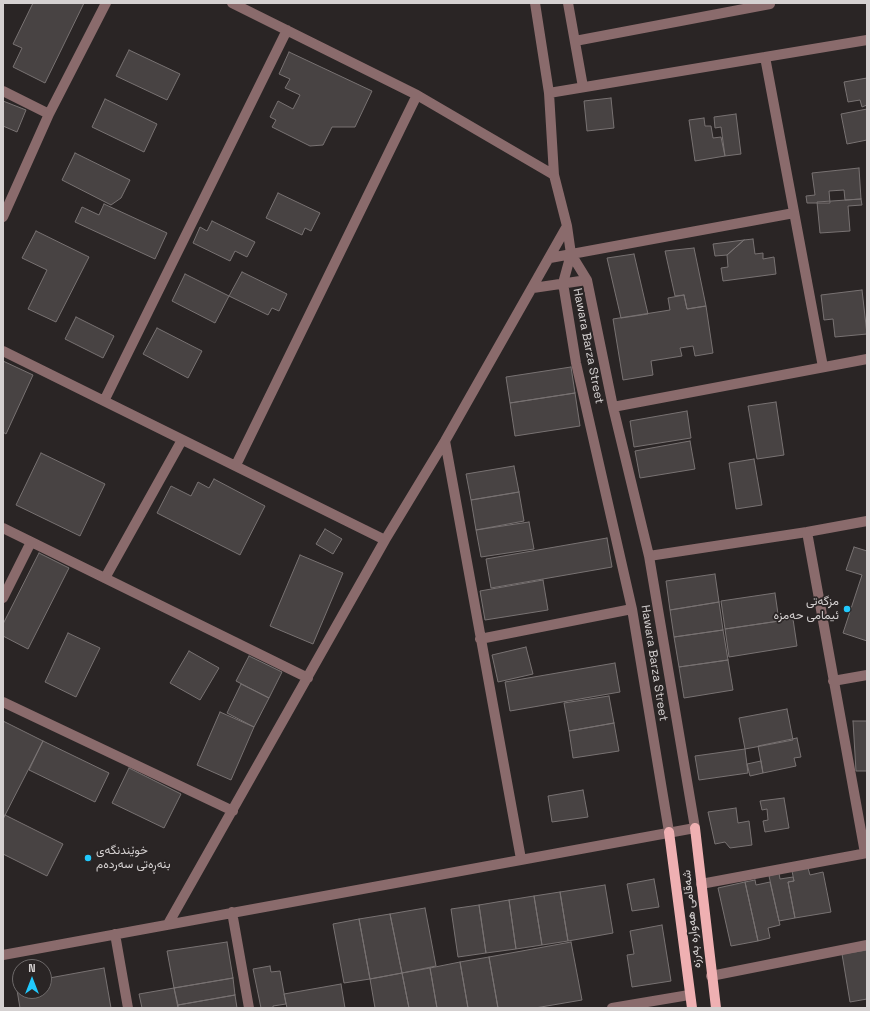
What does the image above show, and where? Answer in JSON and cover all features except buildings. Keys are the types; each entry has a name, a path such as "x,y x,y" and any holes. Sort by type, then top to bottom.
{"main road":[{"name":"شەقامی هەوارە بەرزە","path":"696,828 711,976 716,1008"},
{"name":"شەقامی هەوارە بەرزە","path":"669,832 689,995 692,1008"}],"street":[{"path":"3,217 49,114 106,3"},
{"path":"232,3 416,95 554,175"},
{"path":"535,3 549,93 554,175 567,226 571,254"},
{"path":"568,3 583,87"},
{"path":"575,41 770,4"},
{"path":"104,401 287,30"},
{"path":"549,93 867,40"},
{"path":"765,57 823,367"},
{"path":"3,91 49,114"},
{"path":"236,465 416,95"},
{"path":"550,258 794,213"},
{"path":"168,924 385,540 445,442 567,226"},
{"name":"Hawara Barza Street","path":"571,254 587,280 613,407 649,556 696,828"},
{"name":"Hawara Barza Street","path":"571,254 563,284 576,363 632,609 669,832"},
{"path":"533,288 587,280"},
{"path":"3,351 385,540"},
{"path":"613,407 867,359"},
{"path":"105,578 182,440"},
{"path":"445,442 521,859"},
{"path":"649,556 807,532 867,521"},
{"path":"3,528 308,678"},
{"path":"701,884 866,853 833,681 807,532"},
{"path":"3,598 31,542"},
{"path":"480,639 632,609"},
{"path":"833,681 867,675"},
{"path":"3,702 233,811"},
{"path":"3,955 696,828"},
{"path":"232,912 249,1008"},
{"path":"115,934 128,1008"},
{"path":"711,976 867,945"},
{"path":"612,1008 689,995"}],"place":[{"name":"مزگەتی ئیمامی حەمزە","path":"847,609"},
{"name":"خوێندنگەی بنەڕەتی سەردەم","path":"88,858"}]}
